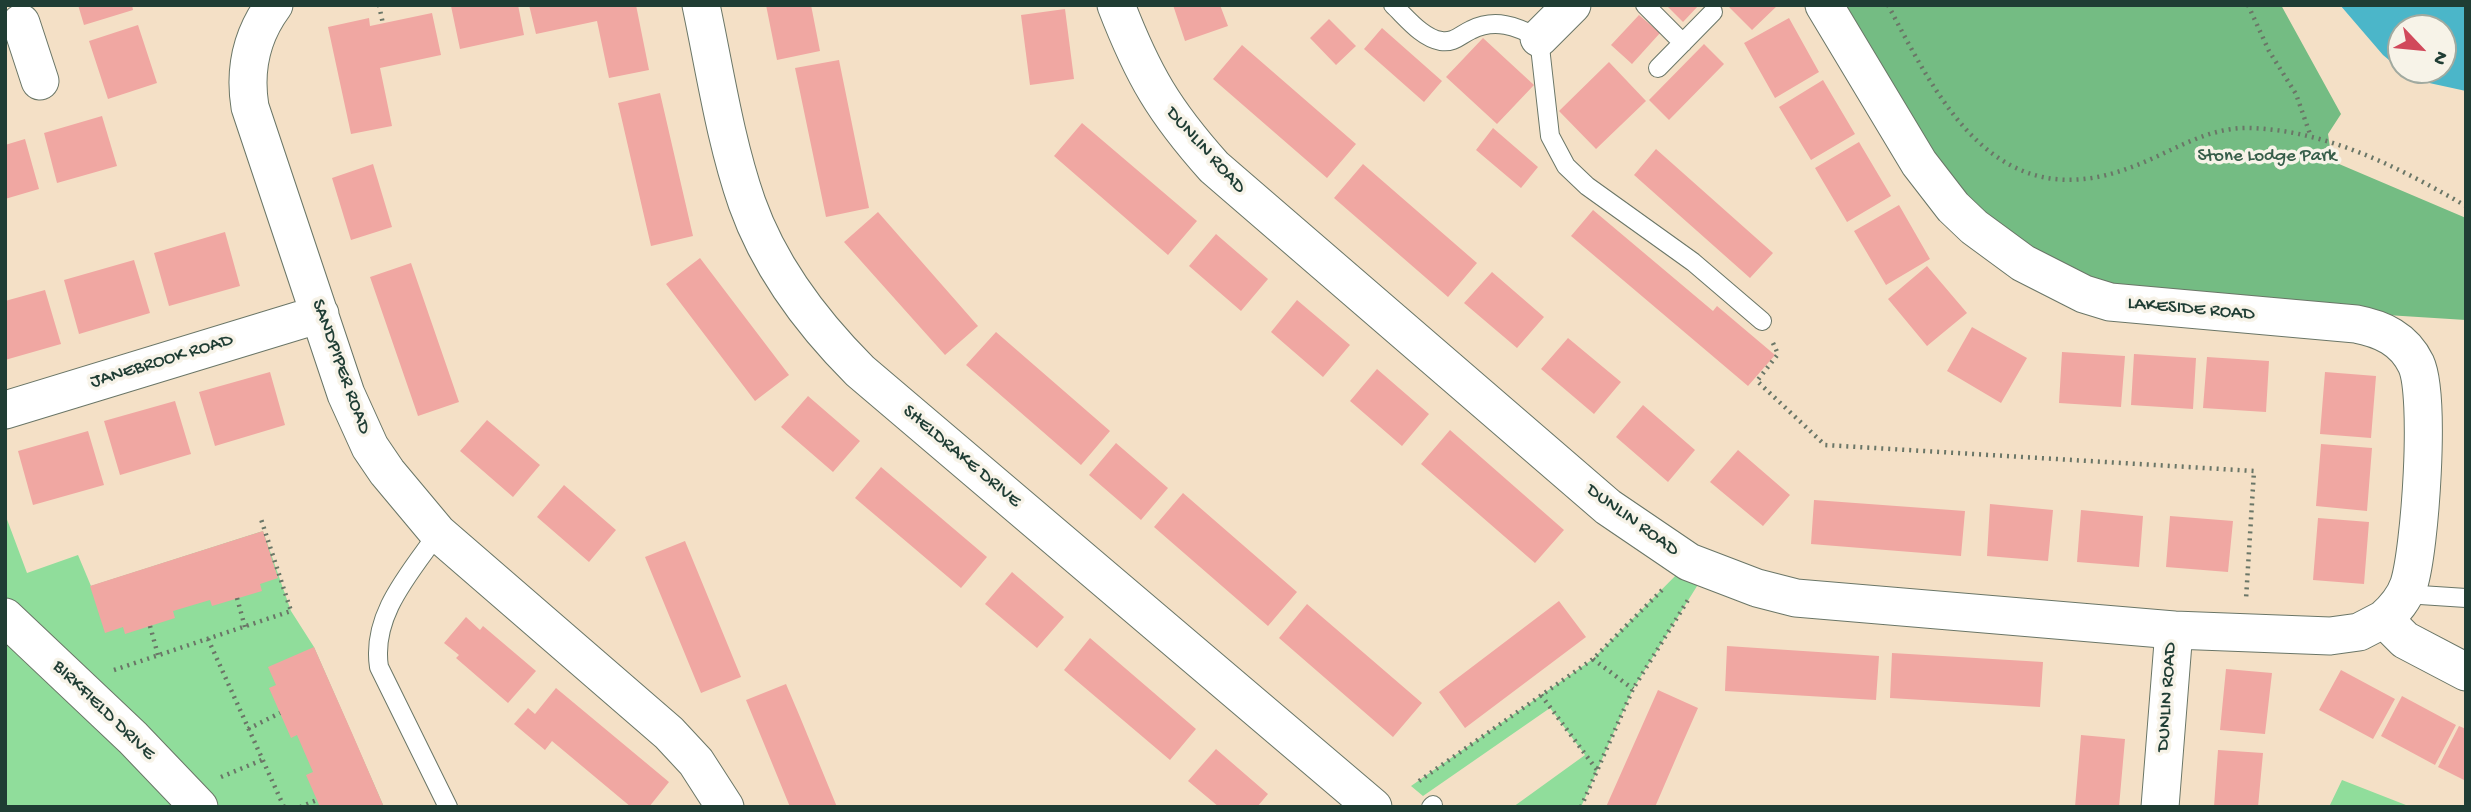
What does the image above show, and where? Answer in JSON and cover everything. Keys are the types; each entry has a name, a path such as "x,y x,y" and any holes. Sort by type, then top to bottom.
{"street":[{"name":"SANDPIPER ROAD","path":"274,5 261,25 252,48 247,91 250,107 346,394 370,447 402,491 438,533 669,733 696,762 725,807"},
{"name":"SHELDRAKE DRIVE","path":"701,5 738,174 748,206 787,282 827,337 860,371 1373,807"},
{"name":"DUNLIN ROAD","path":"1116,5 1148,81 1161,103 1214,167 1608,507 1698,566 1777,593 1820,602 2174,630 2160,807"},
{"path":"1539,38 1572,5"},
{"name":"LAKESIDE ROAD","path":"1824,5 1934,185 1974,228 2023,262 2084,295 2110,302 2356,324 2379,330 2399,341 2417,366 2425,407 2415,554 2395,606"},
{"name":"JANEBROOK ROAD","path":"5,410 320,314"},
{"path":"2174,630 2346,635 2395,606 2405,640 2466,672"},
{"name":"BIRKFIELD DRIVE","path":"5,617 199,807"}],"lane":[{"path":"1393,5 1426,35 1442,41 1456,39 1479,27 1500,23 1539,38 1550,136 1566,166 1587,186 1693,262 1762,321"},
{"path":"1645,5 1683,43"},
{"path":"1658,68 1713,12"},
{"path":"438,533 392,600 384,618 377,650 379,667 448,807"},
{"path":"2395,606 2466,598"}],"path":[{"path":"379,5 383,23"},
{"path":"1888,5 1930,83 1970,137 2010,166 2034,176 2058,181 2103,177 2200,137 2249,128 2310,134 2408,176 2466,206"},
{"path":"2248,5 2269,51 2296,94 2310,134"},
{"path":"1762,321 1778,354 1757,381 1825,445 2254,471 2245,632"},
{"path":"75,683 291,611 261,519"},
{"path":"1411,786 1593,659 1698,566"},
{"path":"1581,807 1633,689 1698,566"},
{"path":"237,598 245,627"},
{"path":"150,626 158,655"},
{"path":"208,639 284,807"},
{"path":"1593,659 1633,689"},
{"path":"1541,695 1597,770"},
{"path":"248,729 280,713"},
{"path":"300,807 317,800"}],"green space":[{"name":"Stone Lodge Park","path":"1840,5 2281,5 2341,114 2328,134 2332,161 2466,218 2466,320 2148,300 2029,256 1956,187"},
{"path":"5,514 27,573 78,555 91,586 263,531 291,611 314,647 384,807 5,807"},
{"path":"1689,562 1707,570 1633,689 1581,807 1513,807 1585,755 1550,708 1423,796 1411,786 1593,659"},
{"path":"2342,780 2411,807 2329,807"}],"water":[{"path":"2340,5 2466,5 2466,91 2434,84 2457,84 2457,14 2387,14 2387,58"}],"building":[{"path":"78,5 132,5 133,10 84,25"},
{"path":"518,5 524,35 460,49 451,6"},
{"path":"529,5 636,5 649,70 609,78 597,21 536,34"},
{"path":"766,5 811,5 820,51 777,60"},
{"path":"1173,5 1220,5 1228,26 1185,41"},
{"path":"1666,5 1699,5 1683,22"},
{"path":"1727,5 1778,5 1752,30"},
{"path":"1065,9 1074,79 1030,85 1021,15"},
{"path":"432,13 441,55 380,68 392,126 351,134 328,27 369,18 370,26"},
{"path":"1639,15 1660,33 1632,64 1611,45"},
{"path":"1789,18 1819,72 1775,98 1744,43"},
{"path":"1329,19 1356,46 1336,65 1310,38"},
{"path":"138,25 157,83 108,99 89,41"},
{"path":"1382,28 1442,81 1424,102 1364,49"},
{"path":"1483,38 1534,85 1497,124 1446,77"},
{"path":"1704,44 1724,64 1669,120 1649,100"},
{"path":"1242,45 1356,144 1327,178 1213,79"},
{"path":"839,60 869,208 826,217 795,68"},
{"path":"1609,62 1646,101 1596,149 1559,111"},
{"path":"1823,80 1855,134 1811,160 1779,107"},
{"path":"660,93 693,236 651,246 618,103"},
{"path":"102,116 117,166 57,183 44,133"},
{"path":"1082,123 1197,221 1168,255 1054,156"},
{"path":"1493,128 1538,167 1521,188 1476,150"},
{"path":"25,139 39,189 5,199 5,145"},
{"path":"1859,142 1891,196 1847,222 1815,168"},
{"path":"1656,149 1773,253 1750,278 1634,175"},
{"path":"373,164 392,227 351,240 332,178"},
{"path":"1363,164 1477,263 1448,297 1334,198"},
{"path":"1899,205 1930,259 1886,285 1854,231"},
{"path":"1593,210 1713,311 1717,306 1775,355 1748,386 1571,236"},
{"path":"878,212 978,326 945,355 844,242"},
{"path":"225,232 240,286 169,306 154,253"},
{"path":"1216,234 1268,279 1241,311 1189,266"},
{"path":"700,258 789,375 755,401 666,284"},
{"path":"134,260 150,313 79,334 64,280"},
{"path":"411,263 459,402 418,416 370,277"},
{"path":"1927,266 1967,313 1927,346 1888,299"},
{"path":"1492,272 1544,317 1517,348 1464,303"},
{"path":"45,290 61,344 5,360 5,301"},
{"path":"1297,300 1350,345 1323,377 1271,332"},
{"path":"1972,327 2027,358 2001,403 1947,371"},
{"path":"996,332 1110,431 1081,465 966,365"},
{"path":"1568,338 1621,382 1594,414 1541,369"},
{"path":"2062,352 2125,356 2121,407 2059,403"},
{"path":"2134,354 2196,358 2193,409 2131,405"},
{"path":"2207,357 2269,361 2266,412 2203,408"},
{"path":"1377,369 1429,414 1402,446 1350,401"},
{"path":"270,372 285,425 215,446 199,392"},
{"path":"2325,372 2376,376 2371,438 2320,434"},
{"path":"808,396 860,441 833,472 781,427"},
{"path":"175,401 191,454 120,475 104,421"},
{"path":"1643,405 1695,450 1668,482 1616,437"},
{"path":"487,420 540,465 513,497 460,451"},
{"path":"1450,430 1564,530 1535,563 1421,464"},
{"path":"88,431 104,485 33,505 18,451"},
{"path":"1116,443 1168,488 1141,520 1089,475"},
{"path":"2321,444 2372,448 2367,511 2316,506"},
{"path":"1738,450 1790,495 1763,526 1710,482"},
{"path":"881,467 987,557 961,588 855,498"},
{"path":"564,485 616,530 589,562 537,517"},
{"path":"1183,493 1297,592 1268,626 1154,527"},
{"path":"1814,500 1965,511 1961,556 1811,544"},
{"path":"1990,504 2053,510 2048,561 1987,556"},
{"path":"2081,510 2143,516 2139,567 2077,562"},
{"path":"2170,516 2233,521 2228,572 2166,567"},
{"path":"2318,518 2369,522 2364,584 2313,580"},
{"path":"263,531 278,578 260,584 262,591 212,606 210,600 173,611 175,618 125,634 123,627 105,633 90,586"},
{"path":"685,541 741,677 701,693 645,557"},
{"path":"1012,572 1064,617 1037,648 985,604"},
{"path":"1559,601 1586,637 1465,728 1439,692"},
{"path":"1307,604 1422,703 1393,737 1279,638"},
{"path":"466,617 480,630 483,626 536,671 508,703 456,658 459,655 444,643"},
{"path":"1090,638 1196,729 1170,760 1064,670"},
{"path":"1727,646 1879,656 1876,700 1725,691"},
{"path":"314,647 384,807 320,807 306,775 313,772 297,735 291,738 269,688 276,685 268,667"},
{"path":"1892,653 2043,662 2040,707 1890,698"},
{"path":"2226,669 2272,673 2265,734 2220,730"},
{"path":"2341,670 2395,699 2373,739 2319,710"},
{"path":"786,684 837,807 790,807 746,700"},
{"path":"556,688 669,782 649,807 631,807 552,741 545,750 514,724 528,708 535,714"},
{"path":"1658,690 1698,708 1655,807 1606,807"},
{"path":"2402,696 2456,725 2435,765 2381,736"},
{"path":"2459,726 2466,729 2466,781 2438,767"},
{"path":"2081,735 2125,739 2119,807 2075,807"},
{"path":"1216,749 1268,794 1257,807 1219,807 1188,781"},
{"path":"2218,750 2263,753 2258,807 2214,807"}]}
